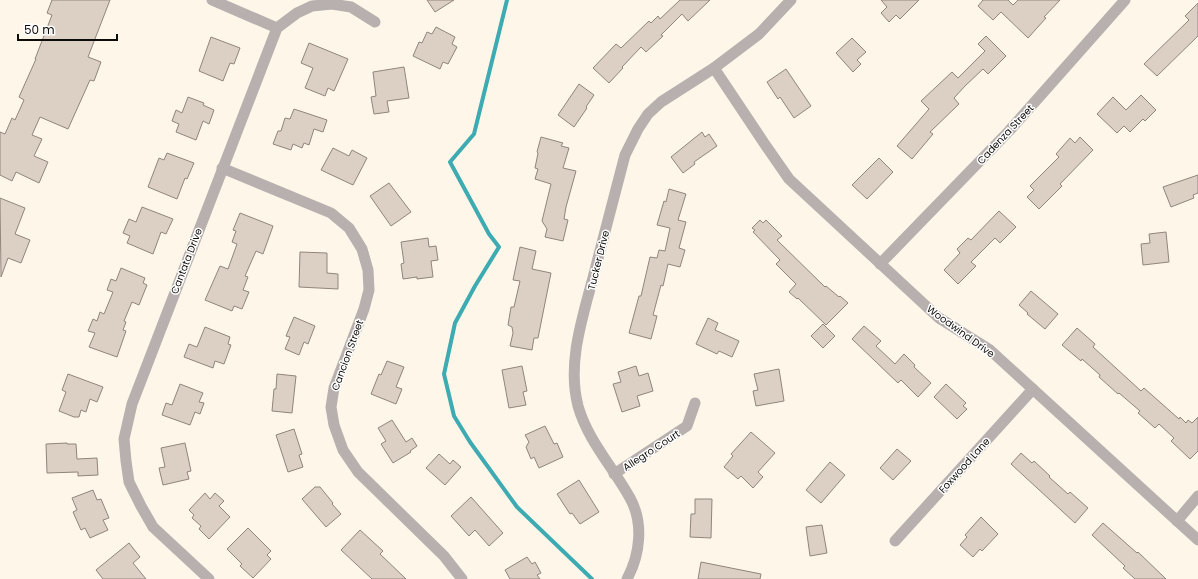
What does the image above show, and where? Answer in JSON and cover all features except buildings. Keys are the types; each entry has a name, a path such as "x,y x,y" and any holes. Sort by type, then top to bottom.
{"street":[{"path":"212,0 277,28 297,13 312,6 332,4 351,7 375,22"},
{"name":"Tucker Drive","path":"627,579 634,565 637,551 639,533 636,516 630,499 590,437 578,406 574,375 579,334 625,155 638,129 648,114 661,102 714,68 759,34 791,0"},
{"name":"Cadenza Street","path":"880,264 1009,131 1125,0"},
{"name":"Cantata Drive","path":"209,579 153,527 129,482 124,439 132,404 277,28"},
{"name":"Woodwind Drive","path":"714,68 789,179 939,318 990,350 1198,540"},
{"name":"Cancion Street","path":"222,168 330,213 349,228 362,249 368,270 369,290 364,309 334,388 331,407 334,425 343,450 358,472 444,556 462,579"},
{"name":"Foxwood Lane","path":"895,541 1033,389"},
{"name":"Allegro Court","path":"614,474 687,426 695,403"},
{"path":"1176,521 1198,496"}],"waterway":[{"path":"507,0 474,134 450,162 489,234 499,247 475,286 455,323 444,374 454,416 470,442 517,507 592,579"}]}
